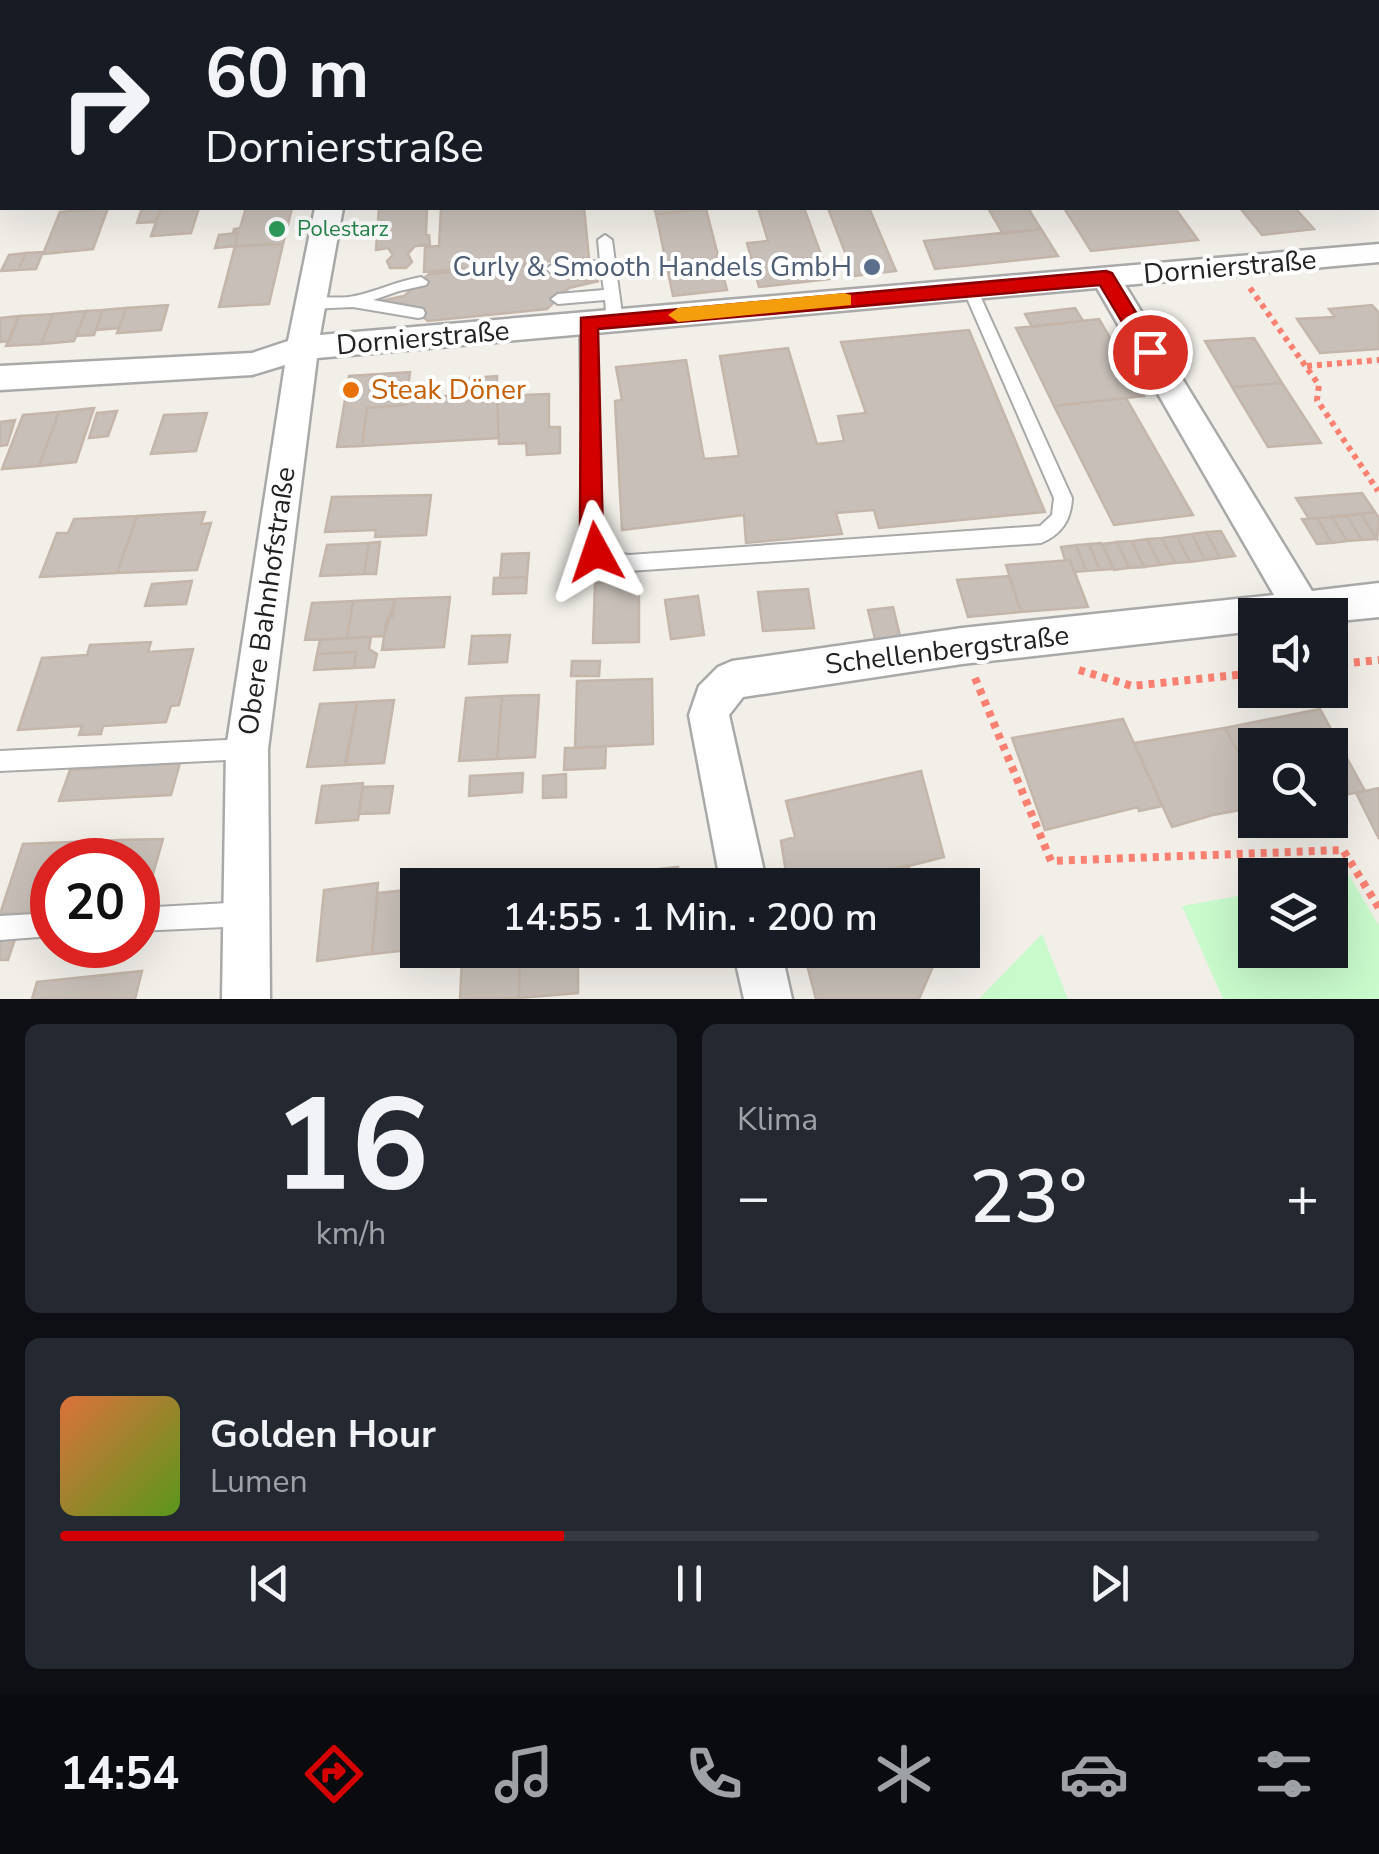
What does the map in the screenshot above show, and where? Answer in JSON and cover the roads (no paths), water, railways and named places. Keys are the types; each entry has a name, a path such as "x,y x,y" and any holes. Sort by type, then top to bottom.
{"street":[{"name":"Obere Bahnhofstraße","path":"246,999 247,749 309,304 330,210"},
{"name":"Dornierstraße","path":"0,378 252,364 303,348 605,313 970,289 1379,254"},
{"path":"1106,278 1296,598"},
{"name":"Schellenbergstraße","path":"1348,604 1379,600"},
{"name":"Schellenbergstraße","path":"740,868 709,715 721,690 747,675 969,663 1238,620"},
{"path":"762,968 768,999"}],"lane":[{"path":"605,240 608,265 592,537 596,552 610,561 629,563 1041,535 1056,526 1062,515 1063,498 970,289"},
{"path":"554,269 608,265"},
{"path":"353,302 396,286 421,282"},
{"path":"558,299 605,313"},
{"path":"309,304 353,302 418,313"},
{"path":"0,760 247,749"},
{"path":"160,919 246,914"},
{"path":"0,928 30,926"}],"place":[{"name":"Polestarz","path":"277,229"},
{"name":"Curly & Smooth Handels GmbH","path":"872,267"},
{"name":"Steak Döner","path":"351,390"}]}
